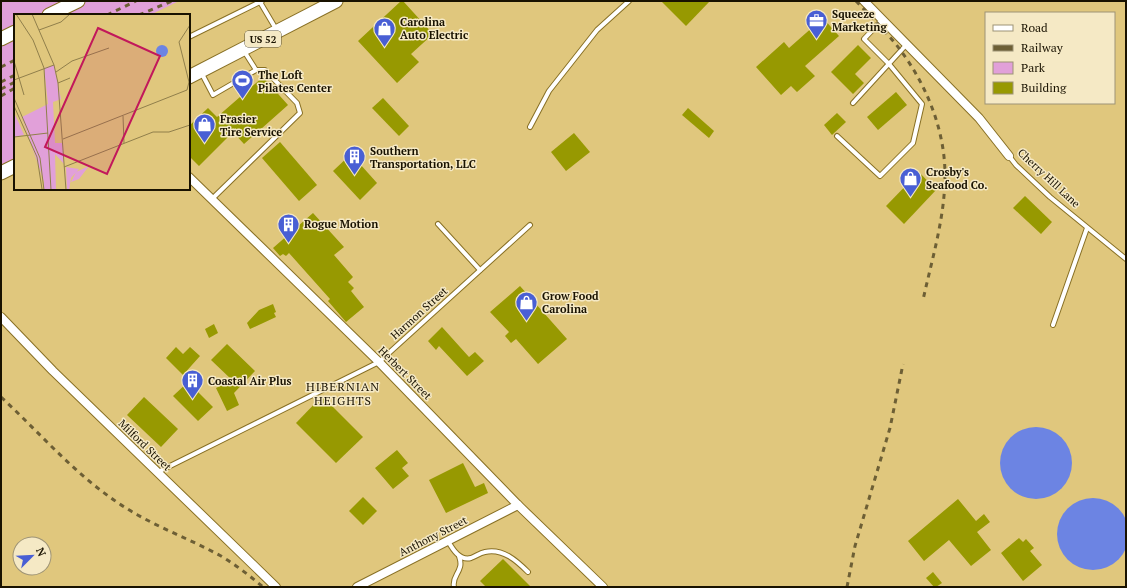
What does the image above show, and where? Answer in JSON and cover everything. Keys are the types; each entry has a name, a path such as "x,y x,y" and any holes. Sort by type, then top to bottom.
{"main road":[{"path":"51,14 78,1"},
{"name":"US 52","path":"195,74 336,1"},
{"path":"1,39 14,32"},
{"path":"1,173 14,166"}],"street":[{"name":"Cherry Hill Lane","path":"864,1 979,118 1009,156"},
{"name":"Herbert Street","path":"190,178 379,362 518,505 603,587"},
{"name":"Milford Street","path":"1,317 53,371 276,587"},
{"name":"Anthony Street","path":"357,587 518,505"}],"lane":[{"path":"530,126 553,85 597,30 629,1"},
{"path":"190,37 261,2 277,32"},
{"path":"837,136 880,176 913,143 922,104 889,64 864,39 883,20"},
{"path":"853,103 906,44"},
{"path":"243,49 256,70"},
{"path":"195,74 214,95 256,70 266,70 297,103 300,113 212,199"},
{"name":"Cherry Hill Lane","path":"1009,156 1016,165 1050,196 1126,259"},
{"path":"438,224 480,270"},
{"name":"Harmon Street","path":"158,472 379,362 530,225"},
{"path":"1054,325 1087,228"},
{"path":"448,541 459,556 460,566 454,576 454,587"},
{"path":"459,556 469,558 486,552 500,552 517,560 528,572"}],"green space":[{"path":"1,1 179,1 152,14 14,14 14,166 1,173"}],"water":[{"path":"1036,427 1056,433 1066,443 1072,463 1066,483 1056,493 1036,499 1016,493 1006,483 1000,463 1006,443 1016,433"},
{"path":"1093,498 1107,501 1113,504 1123,514 1128,527 1128,541 1126,548 1123,554 1113,564 1107,567 1093,570 1079,567 1073,564 1063,554 1060,548 1057,534 1060,520 1063,514 1073,504 1079,501"}],"building":[{"path":"401,1 403,1 433,34 411,54 419,62 397,83 358,41"},
{"path":"661,1 710,1 686,26"},
{"path":"823,18 839,36 805,66 815,76 797,92 791,86 781,95 756,67 784,42 789,48"},
{"path":"858,45 871,58 855,74 864,83 853,94 831,72"},
{"path":"263,77 288,105 244,144 233,132 199,166 190,157 190,125 208,108 217,117"},
{"path":"896,92 907,105 878,130 867,117"},
{"path":"383,98 409,126 399,136 372,108"},
{"path":"688,108 714,131 709,138 682,115"},
{"path":"837,113 846,122 832,135 824,125"},
{"path":"574,133 590,152 566,171 551,152"},
{"path":"280,142 317,185 299,201 262,158"},
{"name":"Southern Transportation, LLC","path":"351,154 377,183 360,200 333,171"},
{"name":"Crosby's Seafood Co.","path":"919,172 936,190 904,224 886,206"},
{"path":"1025,196 1052,222 1041,234 1013,208"},
{"path":"313,213 344,247 334,255 353,277 348,282 354,288 351,291 364,307 346,322 328,301 330,299 289,253 286,256 283,254 280,256 273,248"},
{"name":"Grow Food Carolina","path":"520,286 567,339 538,364 516,339 511,343 505,336 509,332 490,312"},
{"path":"273,304 276,317 250,329 247,323 259,310"},
{"path":"214,324 218,333 209,338 205,329"},
{"path":"442,327 469,357 475,352 484,361 467,376 439,346 436,350 428,341"},
{"path":"227,344 255,371 234,393 239,405 227,411 216,388 232,380 211,360"},
{"path":"176,347 183,354 190,347 200,356 183,375 166,358"},
{"name":"Coastal Air Plus","path":"188,382 213,407 198,421 173,396"},
{"path":"322,396 363,437 336,463 296,423"},
{"path":"144,397 178,429 161,447 127,415"},
{"path":"397,450 408,463 402,468 409,476 393,489 375,468"},
{"path":"463,463 475,487 484,483 488,493 446,513 429,480"},
{"path":"363,497 377,511 363,525 349,511"},
{"path":"958,499 976,521 984,514 990,522 977,532 991,550 971,566 949,540 924,561 908,541"},
{"path":"1019,538 1023,542 1026,539 1034,548 1030,551 1042,565 1023,581 1001,553"},
{"path":"503,559 531,587 486,587 480,581"},
{"path":"933,572 942,583 936,587 934,587 926,578"}],"railway":[{"path":"109,14 136,1"},
{"path":"141,14 172,1"},
{"path":"856,1 891,38 919,79 933,110 942,142 945,175 943,206 923,300"},
{"path":"1,67 14,60"},
{"path":"1,82 14,76"},
{"path":"1,89 14,82"},
{"path":"1,96 14,89"},
{"path":"847,587 855,546 890,428 903,364"},
{"path":"1,397 76,470 109,496 149,521 221,556 263,587"}],"place":[{"name":"Squeeze Marketing","path":"816,40"},
{"name":"Carolina Auto Electric","path":"385,48"},
{"name":"The Loft Pilates Center","path":"243,100"},
{"name":"Frasier Tire Service","path":"205,144"},
{"name":"Southern Transportation, LLC","path":"355,176"},
{"name":"Crosby's Seafood Co.","path":"911,198"},
{"name":"Rogue Motion","path":"289,244"},
{"name":"Grow Food Carolina","path":"526,322"},
{"name":"Coastal Air Plus","path":"193,400"}],"district":[{"name":"HIBERNIAN HEIGHTS","path":"343,394"}]}
